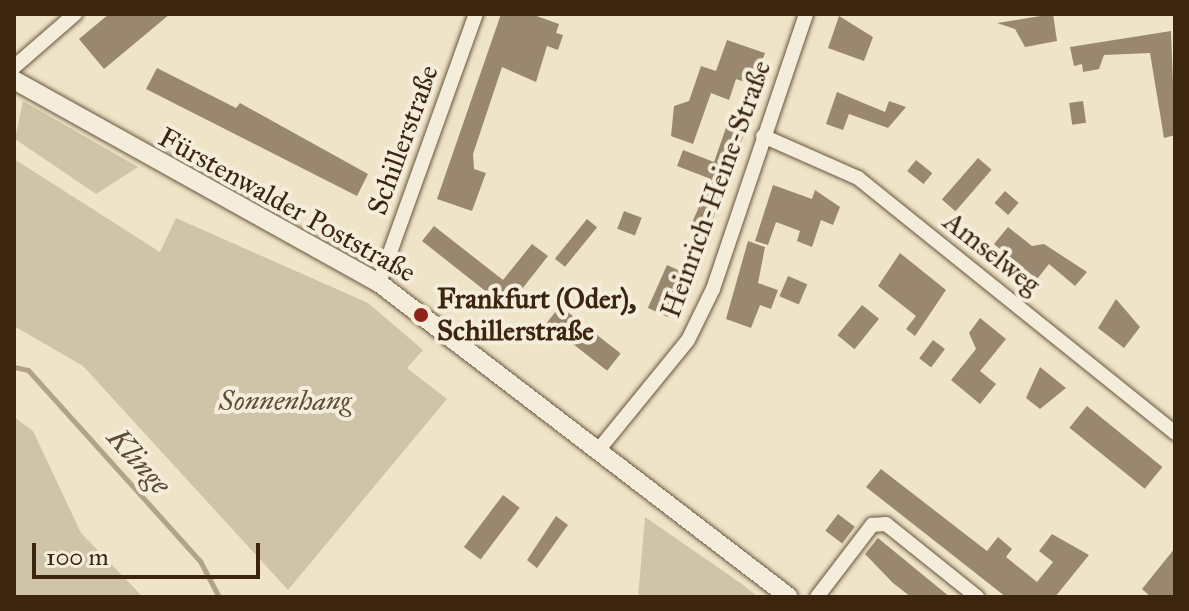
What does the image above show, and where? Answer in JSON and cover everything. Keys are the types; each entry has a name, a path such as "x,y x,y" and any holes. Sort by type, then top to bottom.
{"street":[{"path":"14,67 75,14"},
{"name":"Schillerstraße","path":"379,283 476,14"},
{"name":"Heinrich-Heine-Straße","path":"600,448 688,340 713,289 806,14"},
{"name":"Fürstenwalder Poststraße","path":"14,80 379,283 600,448 789,597"},
{"name":"Amselweg","path":"763,136 858,178 1175,433"},
{"path":"817,597 872,525 886,524 977,597"}],"green space":[{"path":"23,101 138,167 96,194 15,139"},
{"name":"Sonnenhang","path":"14,159 160,252 176,218 368,303 423,350 407,368 447,399 288,590 83,366 14,326"},
{"path":"14,417 33,431 81,533 143,597 14,597"},
{"path":"645,517 742,584 758,597 638,597"}],"building":[{"path":"109,14 170,14 104,69 79,39"},
{"path":"501,14 531,14 559,24 556,33 563,35 558,50 547,46 536,82 502,67 473,154 474,169 486,173 472,211 437,199"},
{"path":"1053,14 1057,41 1025,47 1015,29 997,23"},
{"path":"839,16 873,37 864,61 828,48"},
{"path":"1171,31 1175,135 1164,138 1150,53 1104,55 1099,69 1083,72 1082,64 1074,66 1070,47"},
{"path":"727,40 765,53 753,85 736,79 729,100 711,93 693,144 671,136 674,106 689,101 701,66 716,71"},
{"path":"157,68 236,108 240,103 368,174 357,196 146,89"},
{"path":"837,92 885,112 889,101 906,107 888,128 849,114 843,130 826,124"},
{"path":"1083,101 1086,123 1072,125 1069,103"},
{"path":"727,125 745,131 706,238 688,232 711,179 677,166 683,150 714,162"},
{"path":"978,158 992,170 956,211 942,200"},
{"path":"916,160 932,173 924,184 907,171"},
{"path":"773,185 812,199 815,190 840,207 833,225 821,220 812,247 797,241 800,231 776,222 768,245 755,241"},
{"path":"1005,191 1019,203 1008,215 995,203"},
{"path":"624,211 642,218 635,236 617,229"},
{"path":"587,219 597,227 565,267 555,259"},
{"path":"434,226 503,280 532,244 548,256 507,308 422,241"},
{"path":"1008,227 1032,246 1044,244 1087,272 1075,286 1049,264 1037,279 994,244"},
{"path":"748,241 765,247 758,283 778,290 771,309 760,305 751,328 726,319"},
{"path":"900,253 946,290 915,336 906,329 916,316 878,286"},
{"path":"667,265 687,274 668,317 648,308"},
{"path":"788,276 807,284 799,304 779,296"},
{"path":"1116,299 1140,327 1124,348 1098,328"},
{"path":"862,305 879,319 855,349 837,335"},
{"path":"560,306 621,353 607,371 546,323"},
{"path":"980,318 1006,339 980,371 996,384 980,404 951,380 976,349 969,333"},
{"path":"933,340 945,349 931,367 919,358"},
{"path":"1040,367 1066,388 1040,409 1026,398"},
{"path":"1087,406 1162,467 1145,489 1069,428"},
{"path":"881,469 987,551 998,537 1012,549 1006,557 1037,582 1053,562 1039,551 1052,534 1089,555 1055,597 1006,597 866,487"},
{"path":"503,495 520,508 481,560 464,547"},
{"path":"838,514 855,527 842,543 825,531"},
{"path":"556,516 568,525 537,568 527,560"},
{"path":"878,538 950,597 911,597 893,583 865,554"},
{"path":"1175,548 1175,597 1151,597 1142,589"}],"waterway":[{"name":"Klinge","path":"14,367 28,370 200,561 219,597"}],"place":[{"name":"Frankfurt (Oder), Schillerstraße","path":"421,315"}]}
